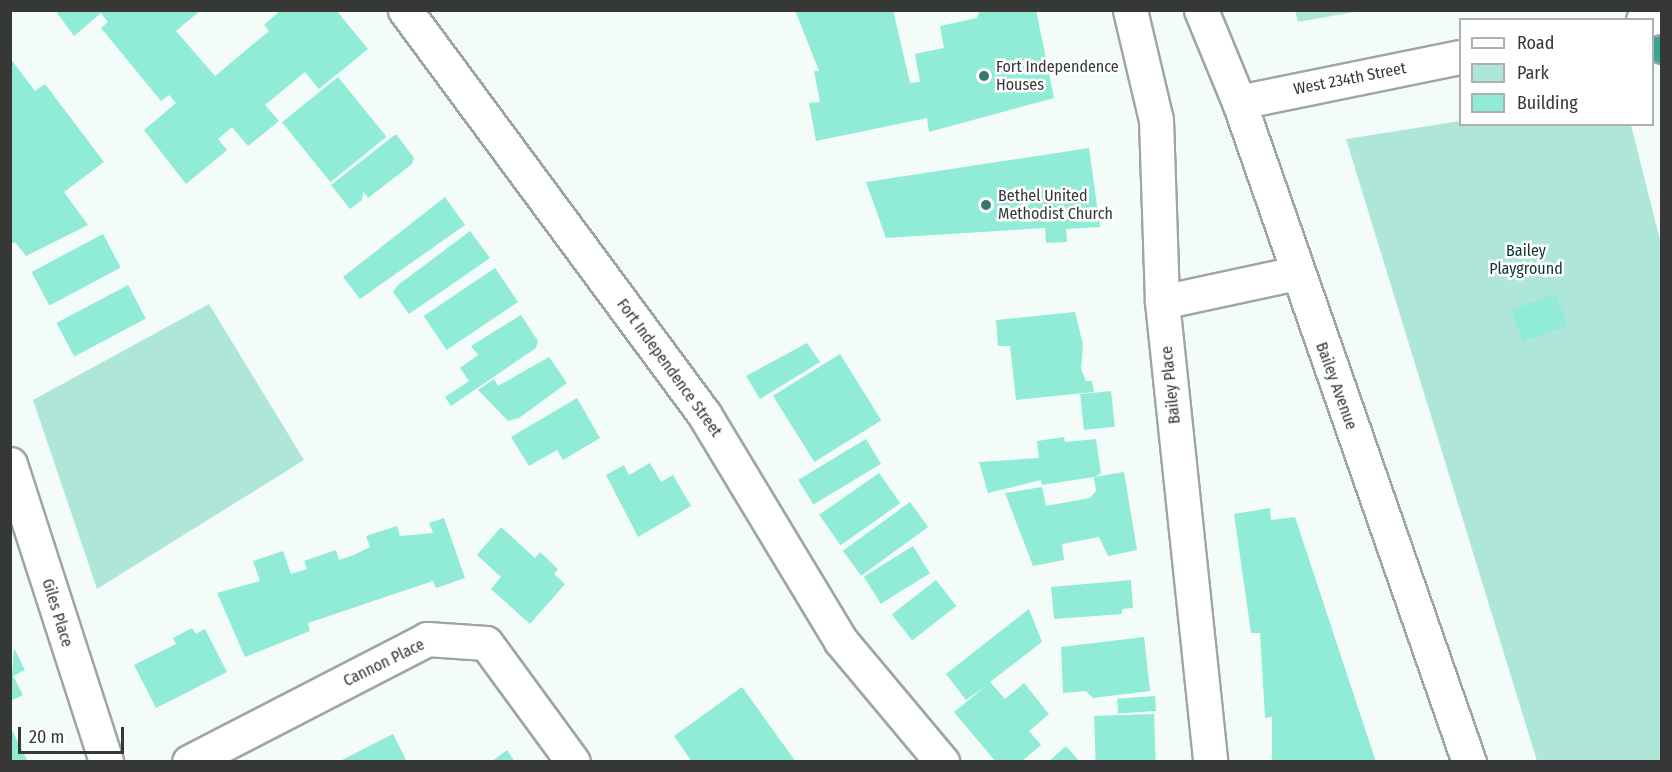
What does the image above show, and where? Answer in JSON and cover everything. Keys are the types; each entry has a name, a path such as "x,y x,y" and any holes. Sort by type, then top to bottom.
{"highway":[{"path":"1653,10 1662,46"}],"street":[{"name":"Fort Independence Street","path":"405,10 704,414 841,641 942,762"},
{"name":"Bailey Place","path":"1130,10 1156,120 1162,302 1210,762"},
{"name":"Bailey Avenue","path":"1201,10 1239,102 1296,273 1469,762"},
{"name":"West 234th Street","path":"1239,102 1459,57"},
{"path":"1162,302 1296,273"},
{"name":"Giles Place","path":"10,464 106,762"},
{"name":"Cannon Place","path":"189,762 427,639 486,643 573,762"}],"green space":[{"path":"1295,10 1360,10 1360,11 1298,22"},
{"name":"Bailey Playground","path":"1459,121 1459,126 1631,126 1661,244 1661,761 1537,761 1346,139"},
{"path":"209,304 304,460 97,589 33,400"}],"building":[{"path":"55,10 201,10 176,31 215,76 269,31 264,25 281,10 336,10 368,49 319,89 305,72 265,105 279,121 248,146 232,127 218,139 227,150 186,184 144,130 176,103 169,95 161,101 101,28 108,22 101,13 74,36"},
{"name":"Fort Independence Houses","path":"795,10 893,10 910,83 920,82 915,54 944,48 940,26 977,18 980,10 1036,10 1054,98 929,132 927,118 816,141 809,103 820,102 814,71 819,71"},
{"path":"10,58 35,91 45,84 104,162 64,192 88,225 26,256 15,242 10,245"},
{"path":"338,77 386,137 331,182 282,122"},
{"path":"396,134 414,158 412,164 368,198 363,191 362,200 350,209 331,185"},
{"name":"Bethel United Methodist Church","path":"1089,148 1100,227 1066,229 1067,242 1046,243 1045,228 886,238 866,182"},
{"path":"445,197 465,225 360,299 343,277"},
{"path":"470,231 490,258 409,314 393,292 398,285"},
{"path":"103,234 121,268 49,306 31,272"},
{"path":"495,268 518,302 447,350 424,316"},
{"path":"128,285 146,319 74,357 56,323"},
{"path":"1556,294 1567,326 1523,341 1512,309"},
{"path":"1075,312 1083,345 1081,369 1086,381 1092,381 1094,392 1016,400 1010,346 998,346 996,320"},
{"path":"521,315 538,341 536,348 451,406 445,397 469,381 460,368 478,355 471,346"},
{"path":"807,343 820,362 760,399 746,376"},
{"path":"840,354 881,420 814,462 773,396"},
{"path":"549,357 567,383 519,418 508,421 478,390 494,379 498,386"},
{"path":"1111,391 1115,427 1084,430 1080,394"},
{"path":"577,398 600,438 563,460 557,450 529,466 511,437"},
{"path":"1064,437 1065,442 1096,439 1101,473 1095,477 1124,472 1137,550 1108,556 1099,537 1062,544 1064,560 1033,566 1005,493 1042,487 1046,506 1090,498 1096,491 1094,477 1042,485 1041,480 988,493 979,462 1039,458 1037,441"},
{"path":"866,439 881,464 813,505 798,480"},
{"path":"650,463 661,482 673,475 691,506 638,537 606,475 624,465 629,475"},
{"path":"879,473 900,503 840,545 819,515"},
{"path":"910,502 928,527 861,576 843,551"},
{"path":"1270,508 1271,520 1295,517 1376,762 1272,762 1272,717 1265,718 1260,633 1251,633 1234,514"},
{"path":"444,518 465,578 436,588 433,581 308,623 310,631 245,657 217,593 260,581 253,561 283,551 291,574 307,569 304,561 336,550 339,560 354,555 370,547 366,536 397,526 400,536 433,533 429,523"},
{"path":"501,527 535,558 540,552 558,569 554,574 565,584 530,624 491,589 501,577 477,555"},
{"path":"913,546 930,573 881,604 864,577"},
{"path":"936,580 956,606 912,640 892,614"},
{"path":"1131,580 1133,608 1122,609 1122,614 1054,619 1051,587"},
{"path":"1029,609 1042,642 990,682 1005,699 1024,683 1049,714 1029,731 1041,745 1021,762 996,762 954,712 986,686 966,700 946,674"},
{"path":"192,628 196,634 205,629 227,672 156,708 134,665 176,644 173,638"},
{"path":"1144,637 1150,691 1093,698 1086,691 1063,693 1061,647"},
{"path":"14,648 25,670 13,676 23,695 10,701"},
{"path":"742,687 796,762 692,762 674,736"},
{"path":"1155,696 1156,711 1118,714 1117,699"},
{"path":"1154,714 1156,762 1096,762 1094,716"},
{"path":"10,726 28,762 10,762"},
{"path":"393,734 407,762 338,762"},
{"path":"1066,746 1080,762 1048,762"},
{"path":"507,750 515,762 491,762"}],"place":[{"name":"Fort Independence Houses","path":"984,76"},
{"name":"Bethel United Methodist Church","path":"986,205"}]}
